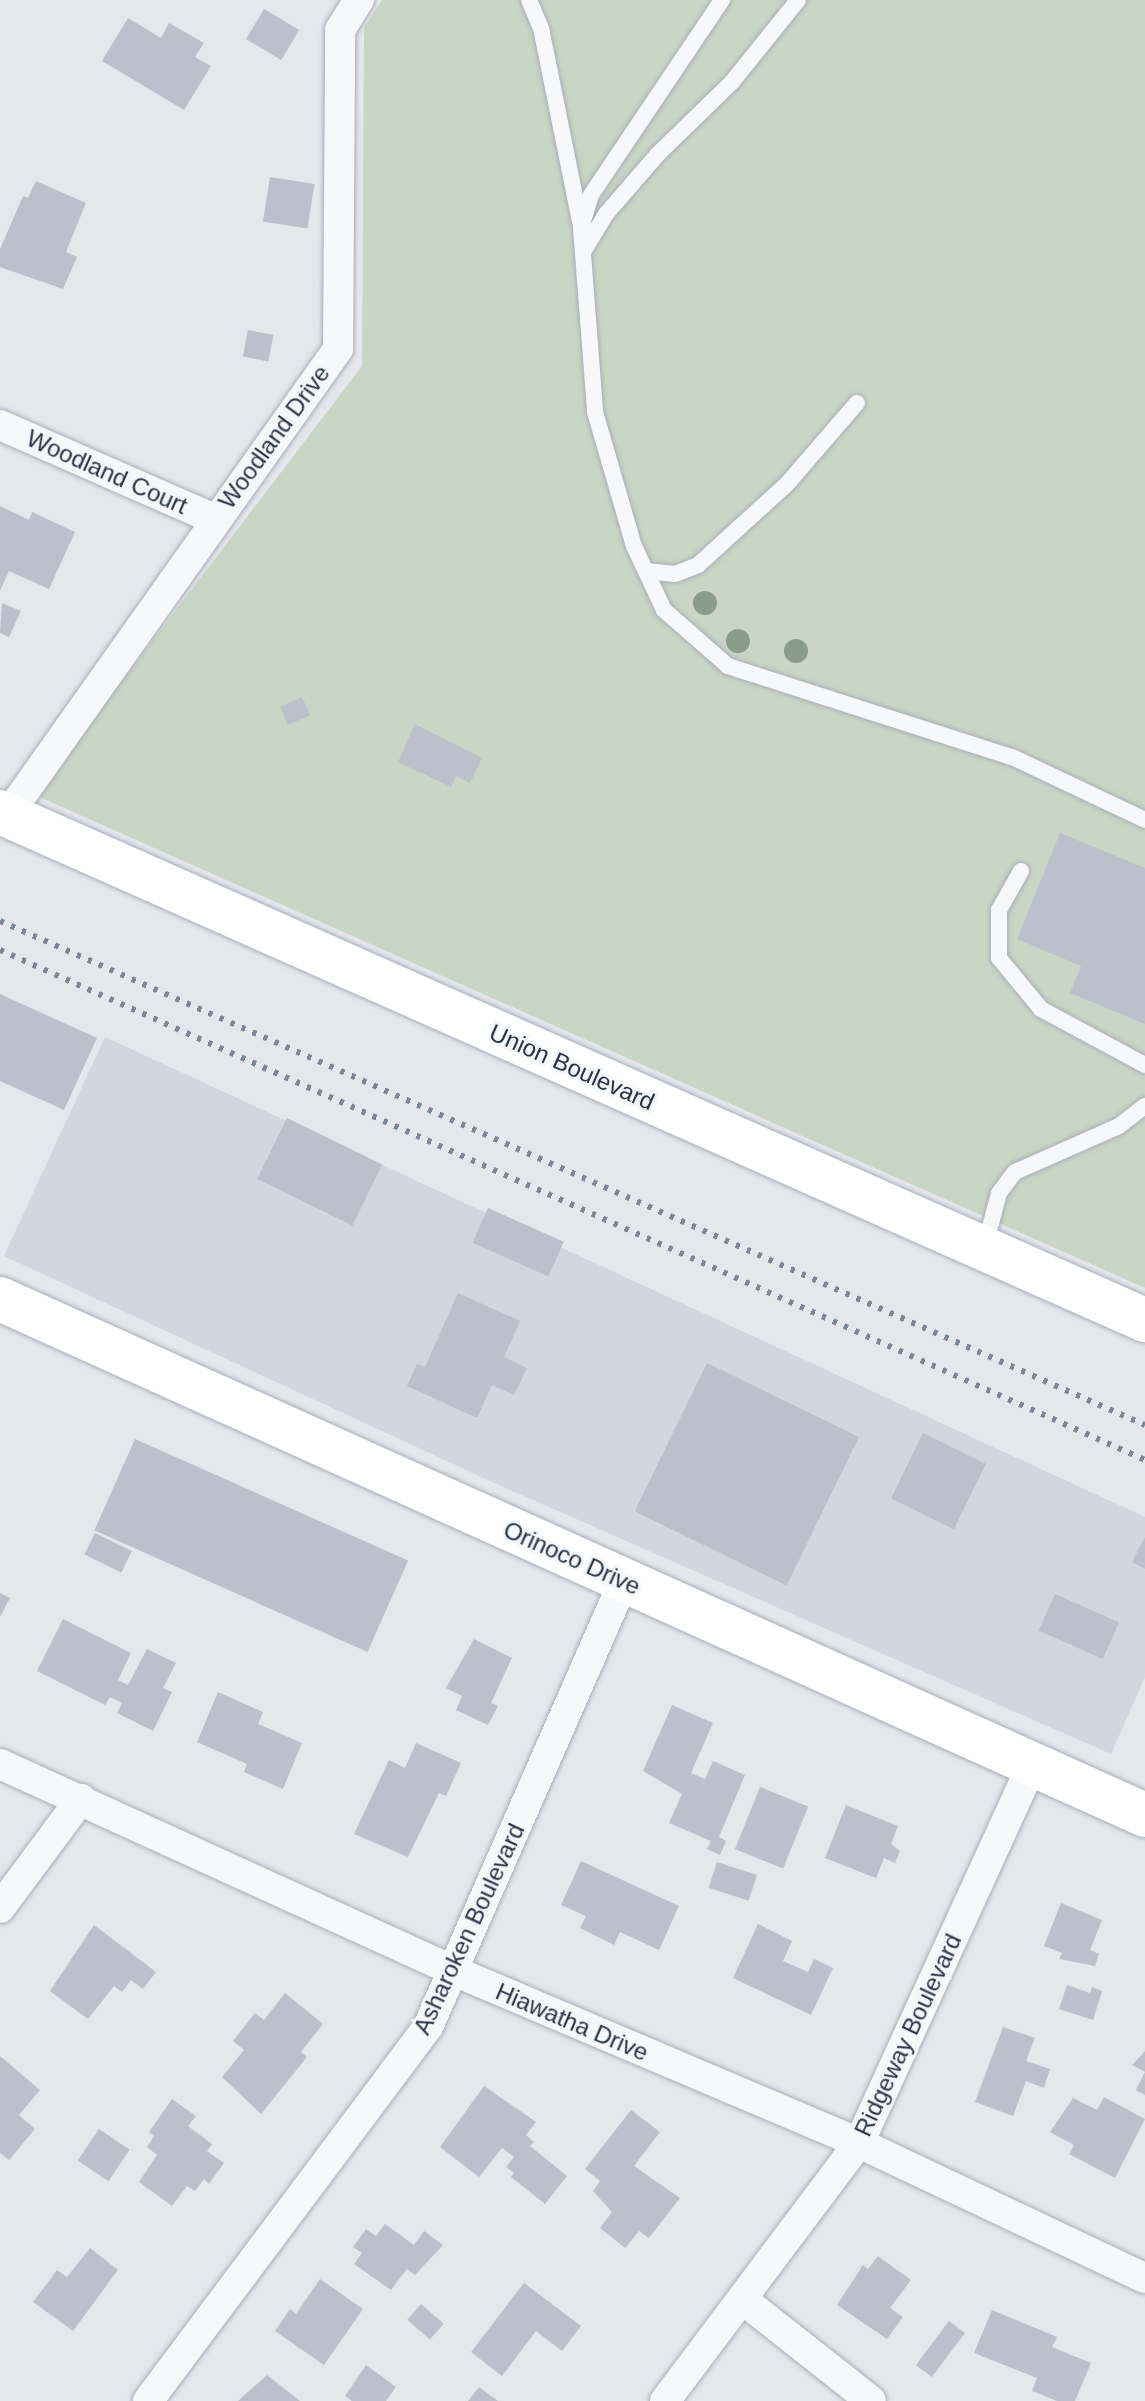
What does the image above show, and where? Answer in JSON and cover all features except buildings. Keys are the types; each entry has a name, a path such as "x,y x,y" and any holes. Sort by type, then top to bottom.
{"street":[{"name":"Woodland Drive","path":"3,814 338,349 340,30 359,0"},
{"name":"Woodland Court","path":"0,425 214,519"},
{"name":"Union Boulevard","path":"3,814 554,1061 985,1246 1145,1320"},
{"name":"Orinoco Drive","path":"0,1299 1145,1815"},
{"name":"Asharoken Boulevard","path":"148,2401 428,2027 624,1581"},
{"name":"Hiawatha Drive","path":"0,1764 454,1971 859,2143 1145,2278"},
{"name":"Ridgeway Boulevard","path":"665,2401 859,2143 1032,1765"},
{"path":"0,1908 81,1799"},
{"path":"742,2299 871,2401"}],"lane":[{"path":"529,0 541,28 581,228 595,412 646,571 664,610 728,666 1012,757 1145,820"},
{"path":"581,228 591,195 722,0"},
{"path":"583,252 606,214 658,154 732,82 798,0"},
{"path":"646,571 675,574 698,565 787,484 857,403"},
{"path":"1021,871 999,910 999,958 1041,1009 1145,1065"},
{"path":"985,1246 999,1193 1015,1172 1119,1126 1145,1106"}],"shaded area":[{"path":"105,1037 1145,1517 1145,1677 1111,1754 492,1482 4,1256"}],"green space":[{"path":"382,0 1145,0 1145,1288 35,795 362,366 364,28"}],"railway":[{"path":"0,921 1145,1425"},
{"path":"0,950 1145,1460"}]}
